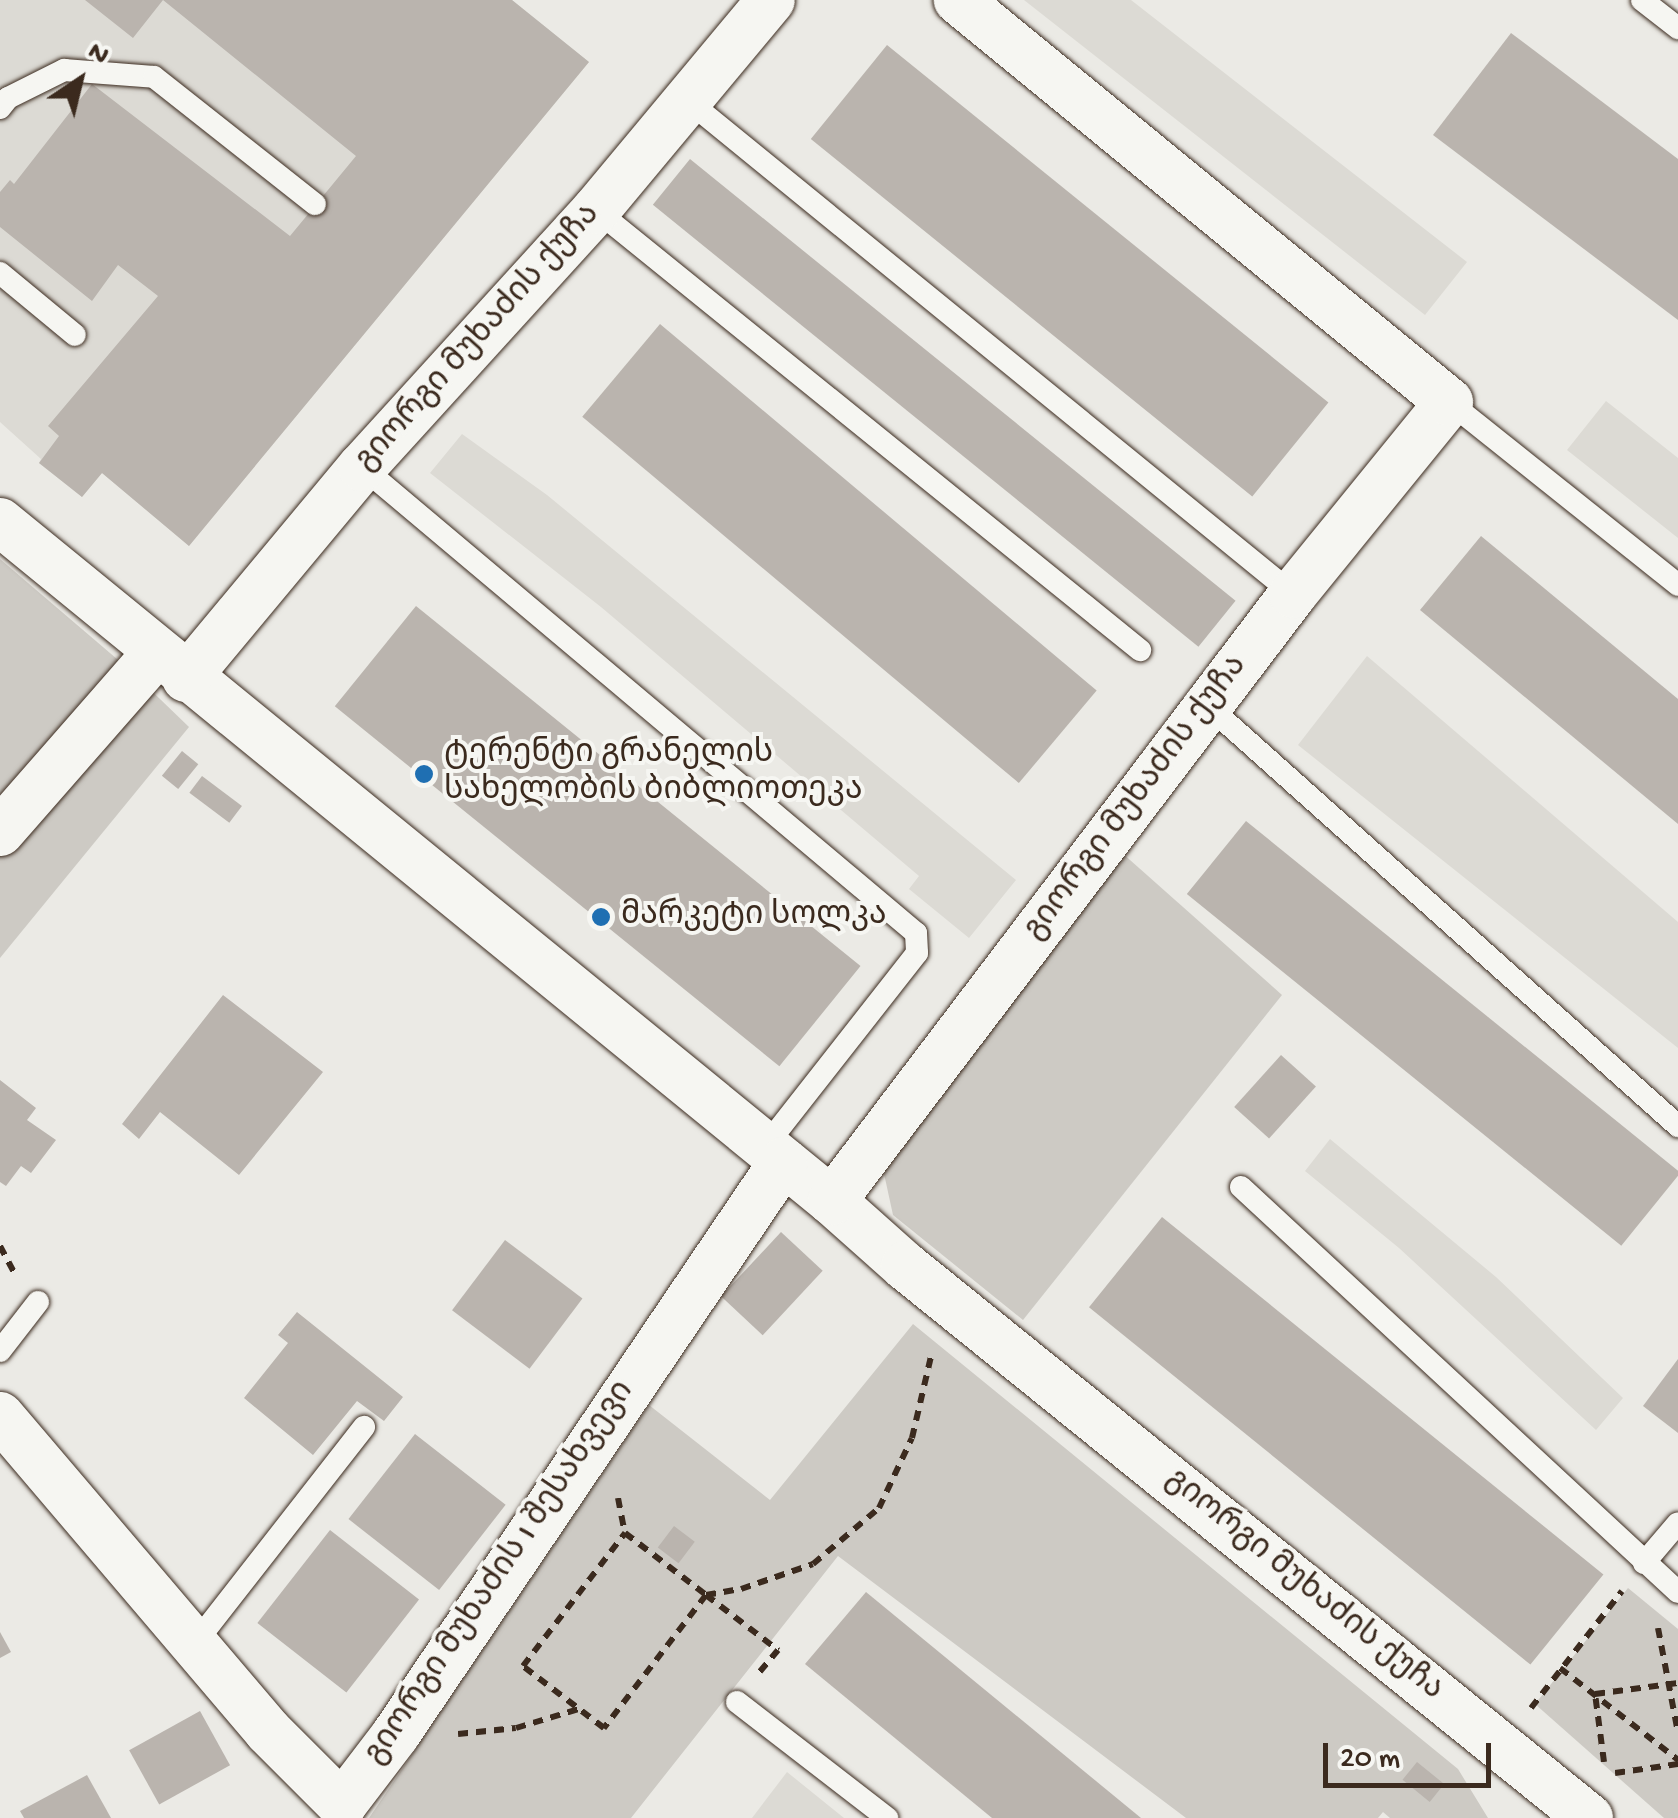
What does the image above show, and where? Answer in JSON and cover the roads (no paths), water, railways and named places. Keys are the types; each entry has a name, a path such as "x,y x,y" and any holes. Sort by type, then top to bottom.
{"street":[{"name":"გიორგი მუხაძის ქუჩა","path":"171,666 362,467 596,210 772,0"},
{"path":"958,0 1448,402"},
{"name":"გიორგი მუხაძის ქუჩა","path":"832,1201 1207,705 1448,402"},
{"name":"გიორგი მუხაძის ქუჩა","path":"0,522 171,666 832,1201 944,1297 1589,1818"},
{"path":"0,832 171,666"},
{"name":"გიორგი მუხაძის I შესახვევი","path":"0,1416 337,1812 396,1734 774,1155"},
{"path":"0,1462 63,1489"},
{"path":"1526,1766 1542,1818"}],"lane":[{"path":"1642,0 1678,28"},
{"path":"0,108 8,98 64,70 154,77 315,204"},
{"path":"687,100 1293,594"},
{"path":"596,210 1140,650"},
{"path":"0,273 74,335"},
{"path":"1448,402 1678,585"},
{"path":"362,467 916,933 917,952 774,1155"},
{"path":"1207,705 1678,1126"},
{"path":"1241,1187 1678,1592"},
{"path":"0,1351 38,1302"},
{"path":"196,1642 364,1427"},
{"path":"1644,1563 1678,1523"},
{"path":"737,1702 886,1818"}],"place":[{"name":"ტერენტი გრანელის სახელობის ბიბლიოთეკა","path":"424,774"},
{"name":"მარკეტი სოლკა","path":"601,917"}]}
